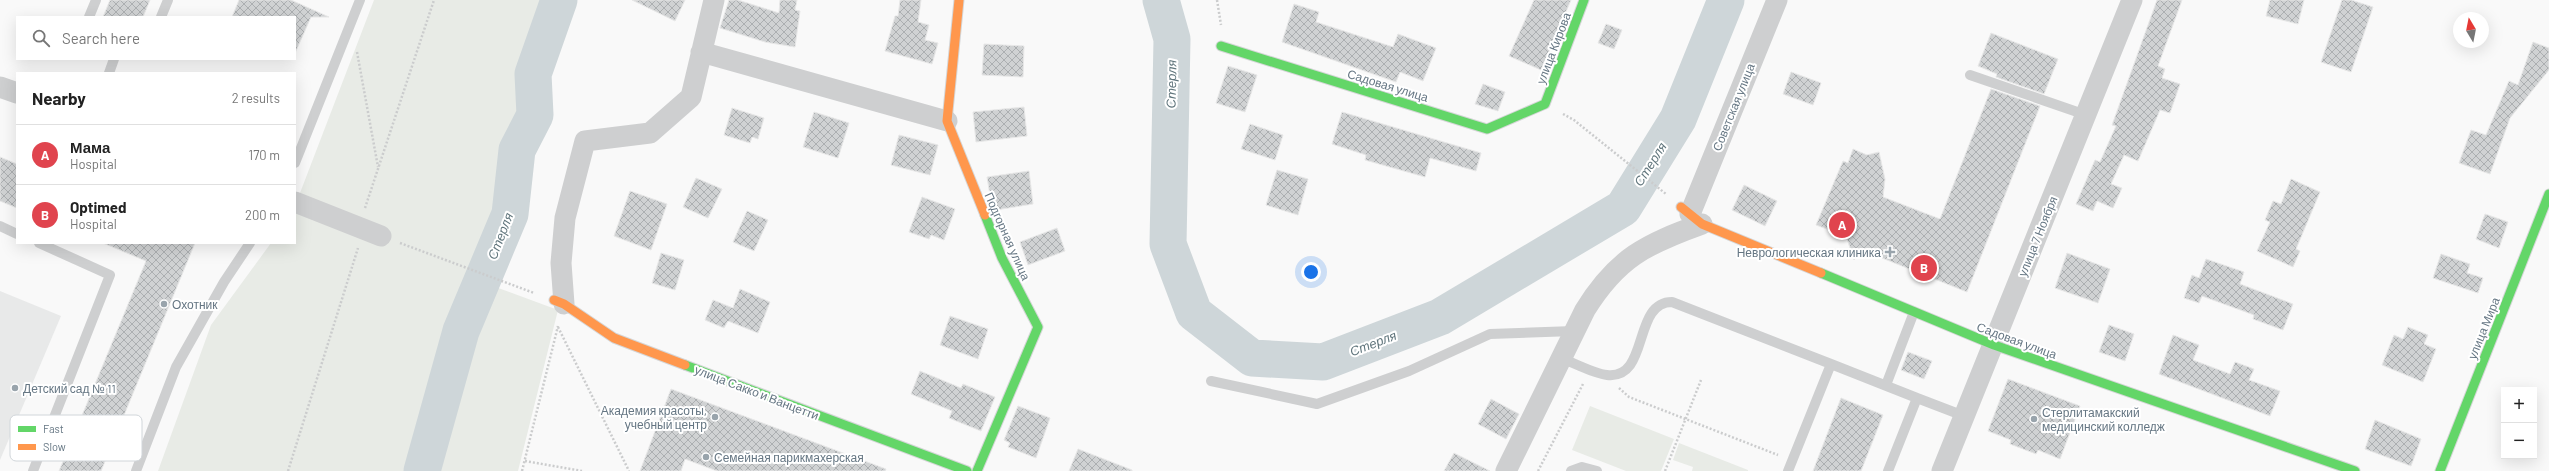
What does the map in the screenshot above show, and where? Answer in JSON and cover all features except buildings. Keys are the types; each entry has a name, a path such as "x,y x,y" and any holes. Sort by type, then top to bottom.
{"street":[{"path":"559,302 565,218 586,141 650,133 691,97 714,0"},
{"name":"Подгорная улица","path":"960,0 947,121 1002,258 1038,327 977,471"},
{"name":"улица Кирова","path":"1545,104 1584,0"},
{"name":"Советская улица","path":"1691,215 1777,0"},
{"name":"улица 7 Ноября","path":"1942,471 2132,0"},
{"name":"Садовая улица","path":"1221,46 1487,129 1545,104"},
{"path":"701,52 947,121"},
{"path":"0,87 16,93"},
{"name":"улица Мира","path":"2440,471 2549,194"},
{"path":"296,202 368,231"},
{"path":"1506,471 1574,331 1596,292 1628,259 1661,238 1691,215"},
{"name":"Садовая улица","path":"1691,215 1914,312 1994,345 2355,471"},
{"name":"улица Сакко и Ванцетти","path":"559,302 614,338 967,471"}],"lane":[{"path":"89,16 96,0"},
{"path":"160,16 168,0"},
{"path":"296,160 360,0"},
{"path":"109,72 114,60"},
{"path":"1970,75 2086,115"},
{"path":"0,226 16,234"},
{"path":"40,244 110,274 55,415"},
{"path":"142,455 176,367 224,282 249,244"},
{"path":"1561,358 1607,375 1614,374 1627,368 1632,362 1653,310 1666,302 1679,304 1964,416"},
{"path":"1886,385 1914,312"},
{"path":"1211,381 1317,404 1408,371 1490,334 1574,331"},
{"path":"1788,471 1831,364"},
{"path":"1888,471 1917,398"},
{"path":"33,471 37,461"},
{"path":"136,471 140,461"},
{"path":"1570,471 1582,467 1597,471"}],"path":[{"path":"288,471 368,231 378,168 434,0"},
{"path":"351,23 378,168"},
{"path":"1574,120 1691,215"},
{"path":"368,231 559,302 558,326 522,471"},
{"path":"558,326 629,471"},
{"path":"1538,471 1591,369"},
{"path":"1614,374 1623,393 1792,460"},
{"path":"1665,471 1701,380"},
{"path":"525,460 582,471"}],"shaded area":[{"path":"374,0 548,0 521,66 522,112 509,145 500,213 452,330 411,471 158,471 211,325 270,244 296,244 296,203"},
{"path":"490,285 558,310 518,471 435,471"},
{"name":"Детский сад № 11","path":"0,291 61,316 19,415 10,415 10,436 0,460"},
{"path":"1590,406 1674,439 1661,471 1626,471 1572,450"},
{"path":"1679,443 1748,471 1692,471 1693,467 1673,460"}],"waterway":[{"name":"Стерля","path":"422,471 461,331 510,214 517,150 535,115 533,74 559,0"},
{"name":"Стерля","path":"1161,0 1172,39 1168,244 1194,313 1252,358 1323,362 1440,317 1623,208 1678,119 1726,0"}],"traffic: fast":[{"path":"1221,46 1487,129 1545,104 1584,0"},
{"path":"2440,471 2549,194"},
{"path":"977,471 1038,327 1002,258 985,215"},
{"path":"1821,273 1994,345 2355,471"},
{"path":"685,365 967,471"}],"traffic: slow":[{"path":"959,0 947,121 985,215"},
{"path":"1681,207 1702,224 1821,273"},
{"path":"554,300 564,304 614,338 685,365"}],"place":[{"name":"Мама","path":"1842,225"},
{"name":"Неврологическая клиника","path":"1890,252"},
{"name":"Optimed","path":"1924,268"},
{"name":"Охотник","path":"164,304"},
{"name":"Детский сад № 11","path":"15,388"},
{"name":"Академия красоты, учебный центр","path":"715,417"},
{"name":"Стерлитамакский медицинский колледж","path":"2034,419"},
{"name":"Семейная парикмахерская","path":"706,457"}]}
